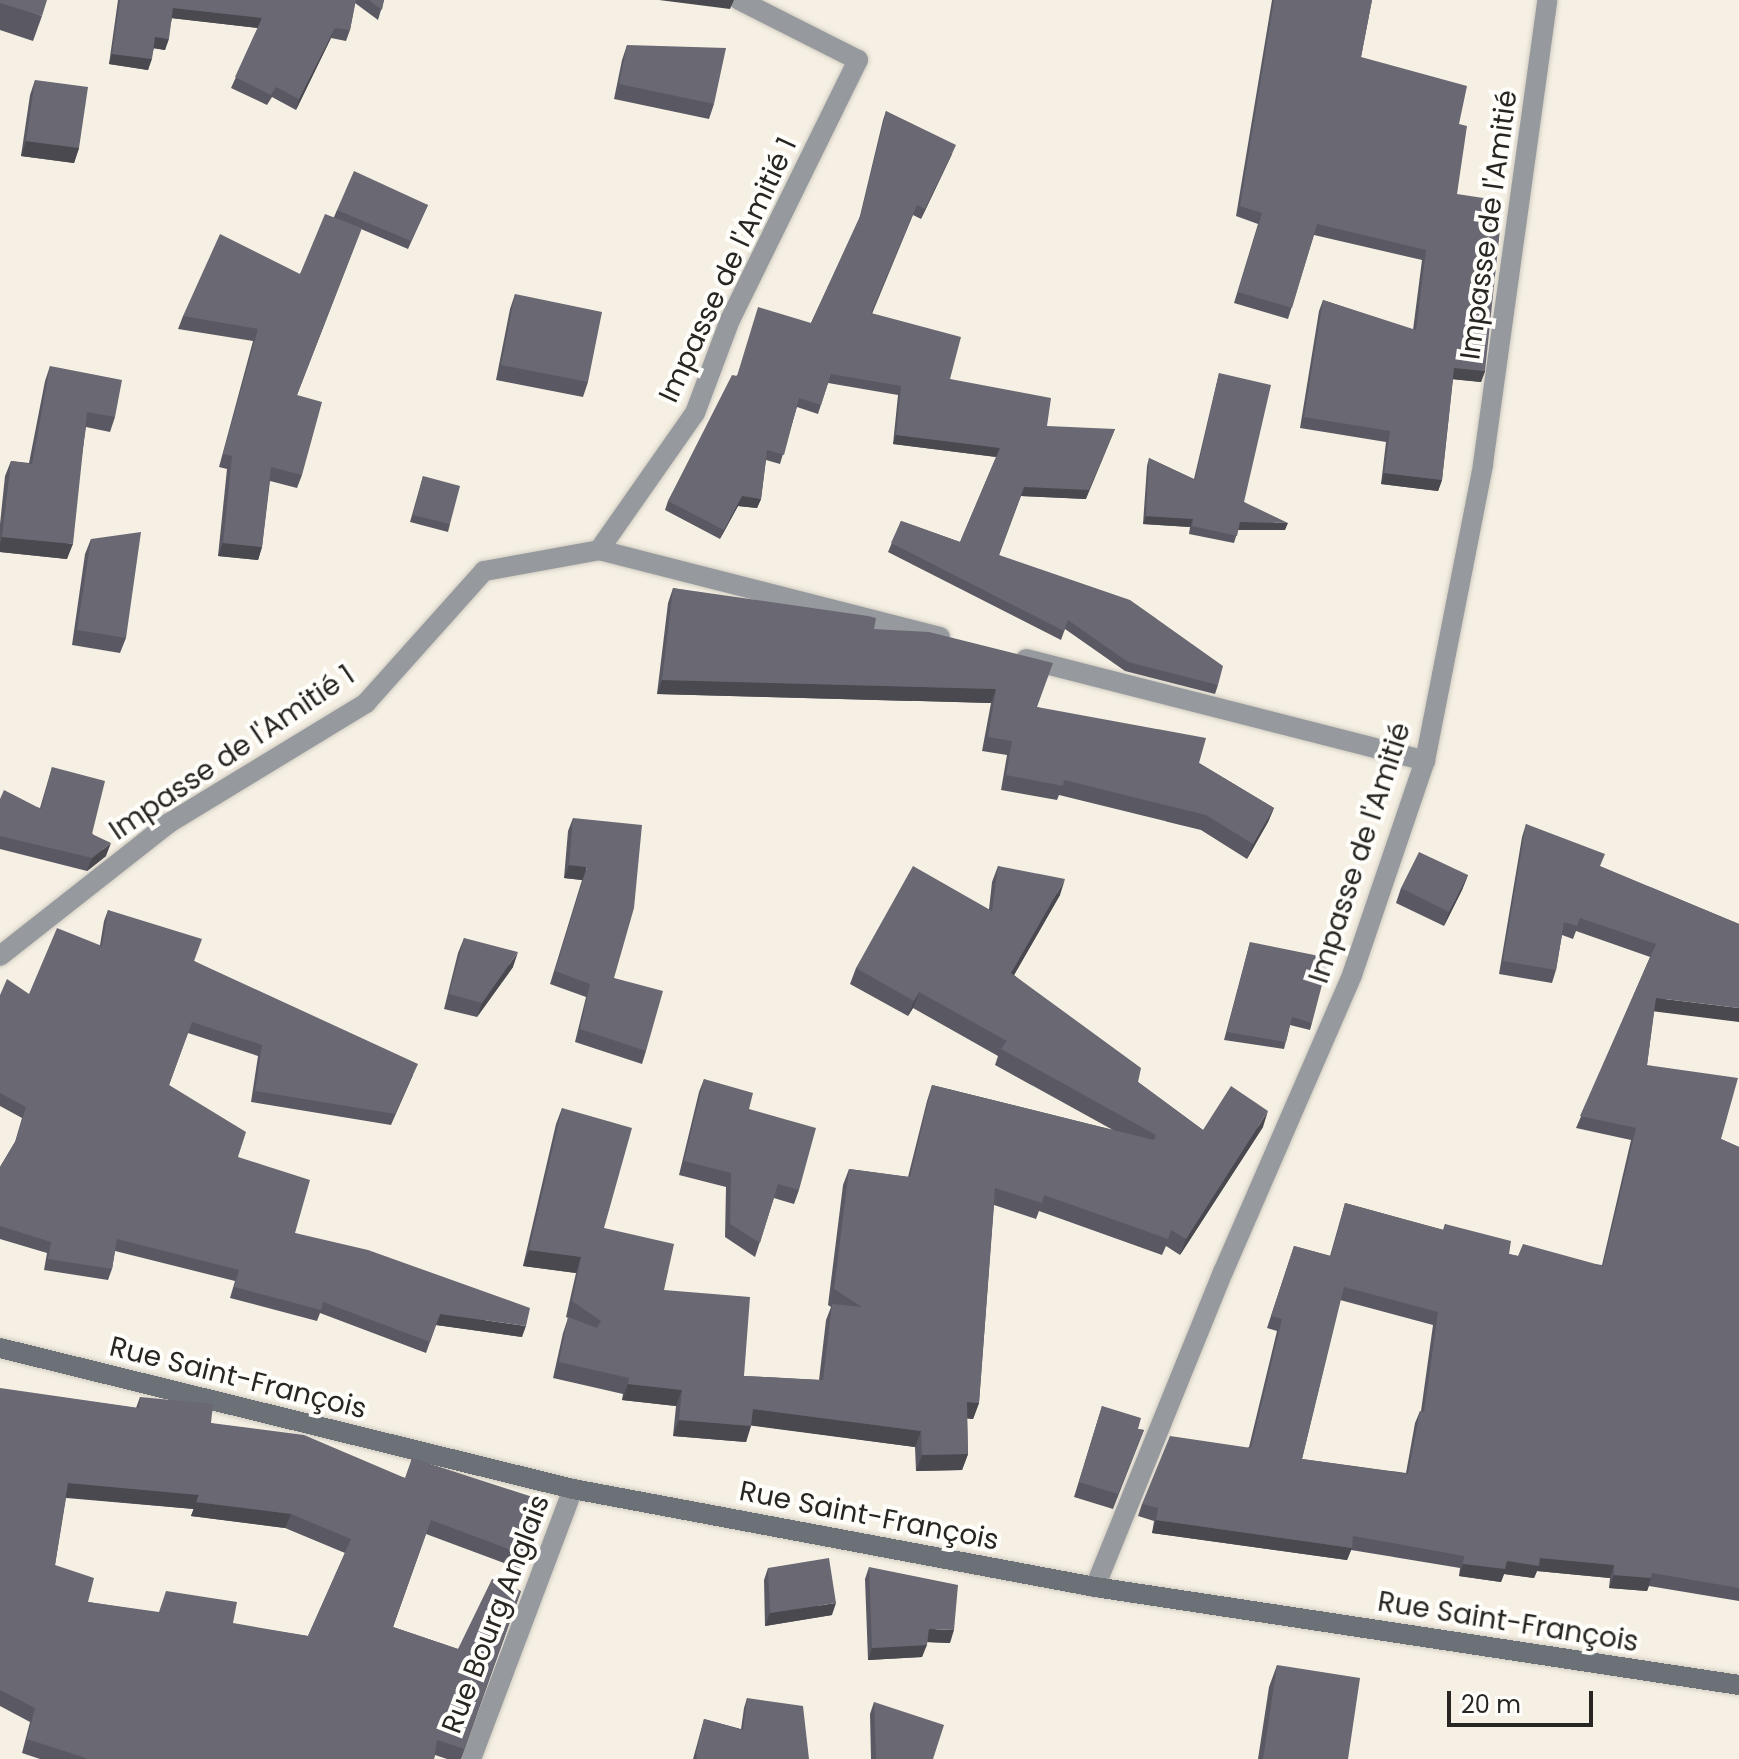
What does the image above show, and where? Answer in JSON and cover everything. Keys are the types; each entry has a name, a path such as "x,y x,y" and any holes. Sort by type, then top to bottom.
{"street":[{"name":"Impasse de l'Amitié 1","path":"0,956 169,823 366,703 484,571 599,550 695,413 730,320 858,60 739,0"},
{"name":"Impasse de l'Amitié","path":"1095,1587 1223,1272 1352,975 1425,761 1483,464 1547,0"},
{"path":"599,550 966,644"},
{"path":"1012,656 1425,761"},
{"name":"Rue Saint-François","path":"0,1348 573,1489 1095,1587 1739,1685"},
{"name":"Rue Bourg Anglais","path":"471,1759 573,1489"}],"building":[{"path":"0,0 47,0 42,16 0,3"},
{"path":"120,0 356,0 350,30 335,28 299,99 276,87 271,95 235,77 262,18 173,8 169,39 155,37 152,59 112,54"},
{"path":"369,0 384,0 382,10"},
{"path":"1274,0 1372,0 1361,57 1467,86 1459,124 1467,126 1457,194 1503,201 1485,371 1454,368 1442,480 1384,473 1390,431 1304,417 1323,300 1416,330 1426,250 1317,224 1292,308 1238,292 1262,213 1240,206"},
{"path":"627,45 726,48 714,104 619,84"},
{"path":"35,80 88,87 79,148 26,141"},
{"path":"886,111 956,145 925,209 917,205 871,313 961,337 950,379 1051,398 1047,426 1115,429 1089,490 1024,487 999,555 1130,600 1223,666 1218,685 1128,662 1068,620 1064,631 891,543 901,521 960,542 1000,448 896,435 901,386 831,374 821,405 799,398 784,455 767,450 761,499 742,496 724,530 668,501 732,375 737,376 758,307 811,323 861,214"},
{"path":"354,171 428,205 411,241 337,210"},
{"path":"325,214 362,228 297,395 322,402 302,475 271,467 262,547 223,543 232,456 223,454 258,329 183,316 220,234 300,274"},
{"path":"515,294 602,312 588,382 501,365"},
{"path":"50,366 122,380 115,417 87,412 73,544 2,537 11,461 32,464"},
{"path":"1219,373 1271,385 1244,502 1288,523 1240,522 1237,536 1192,526 1193,519 1146,516 1149,458 1195,480"},
{"path":"423,476 460,486 450,524 413,515"},
{"path":"141,532 126,638 77,630 91,539"},
{"path":"673,588 868,616 876,618 874,629 929,632 1053,663 1037,707 1206,738 1199,763 1274,808 1253,844 1206,815 1064,780 1063,786 1006,775 1012,741 988,737 996,689 662,680"},
{"path":"52,767 105,781 92,834 111,843 92,858 0,836 0,799 4,790 41,809"},
{"path":"573,818 642,825 634,908 614,978 663,991 646,1051 580,1029 590,984 555,971 587,867 569,865"},
{"path":"1526,824 1605,854 1600,866 1739,924 1739,1008 1656,998 1647,1065 1738,1078 1721,1139 1739,1147 1739,1588 1652,1573 1651,1578 1614,1575 1614,1565 1540,1558 1539,1566 1507,1561 1505,1569 1463,1564 1464,1556 1353,1536 1352,1548 1156,1520 1158,1508 1142,1504 1170,1436 1251,1448 1282,1319 1271,1316 1294,1246 1331,1256 1345,1203 1444,1230 1445,1224 1511,1241 1509,1254 1518,1256 1523,1244 1603,1266 1636,1128 1580,1116 1656,944 1580,918 1577,926 1564,922 1556,970 1503,961","holes":["1344,1287 1438,1312 1424,1412 1420,1411 1408,1474 1302,1459"]},
{"path":"1419,852 1468,875 1449,912 1401,888"},
{"path":"913,866 992,911 998,866 1065,879 1011,973 1141,1068 1138,1082 1203,1130 1231,1086 1268,1111 1186,1239 1171,1230 1168,1239 1044,1195 1042,1203 995,1188 979,1403 967,1402 968,1454 922,1455 921,1431 753,1409 751,1426 679,1420 682,1390 628,1384 629,1378 559,1362 568,1317 597,1328 601,1321 572,1301 581,1257 529,1250 562,1108 632,1128 604,1228 674,1244 664,1290 750,1297 744,1376 823,1380 832,1304 862,1307 834,1289 849,1169 910,1177 932,1085 1154,1140 1156,1135 1001,1049 1007,1041 919,992 914,1001 856,968"},
{"path":"108,910 202,939 194,961 418,1064 395,1114 255,1091 262,1045 192,1022 169,1085 246,1132 238,1157 310,1180 295,1233 368,1250 530,1308 526,1326 440,1314 430,1342 323,1302 321,1310 234,1287 239,1270 117,1239 112,1269 48,1259 51,1242 0,1226 0,1167 16,1140 26,1107 0,1093 0,995 7,979 29,994 57,928 102,946"},
{"path":"464,938 518,952 482,1003 449,994"},
{"path":"1250,942 1329,958 1312,1023 1292,1017 1286,1042 1227,1032"},
{"path":"704,1079 753,1093 749,1109 816,1128 799,1190 778,1184 760,1243 730,1224 731,1173 684,1161"},
{"path":"0,1388 139,1408 140,1397 213,1404 211,1423 304,1435 405,1478 412,1458 545,1501 525,1555 431,1520 393,1627 458,1649 493,1577 521,1591 464,1749 437,1740 434,1759 86,1759 27,1739 35,1708 0,1690","holes":["68,1483 199,1495 196,1502 291,1514 351,1539 308,1636 233,1623 237,1602 166,1591 159,1612 88,1602 94,1578 55,1565"]},
{"path":"1102,1406 1141,1418 1138,1429 1144,1430 1118,1494 1079,1482"},
{"path":"829,1558 836,1603 770,1613 768,1568"},
{"path":"869,1567 958,1585 954,1630 929,1629 927,1645 872,1648"},
{"path":"1277,1665 1360,1678 1348,1759 1263,1759"},
{"path":"747,1698 803,1706 809,1759 697,1759 704,1719 743,1730"},
{"path":"874,1702 944,1725 933,1759 876,1759"}]}
